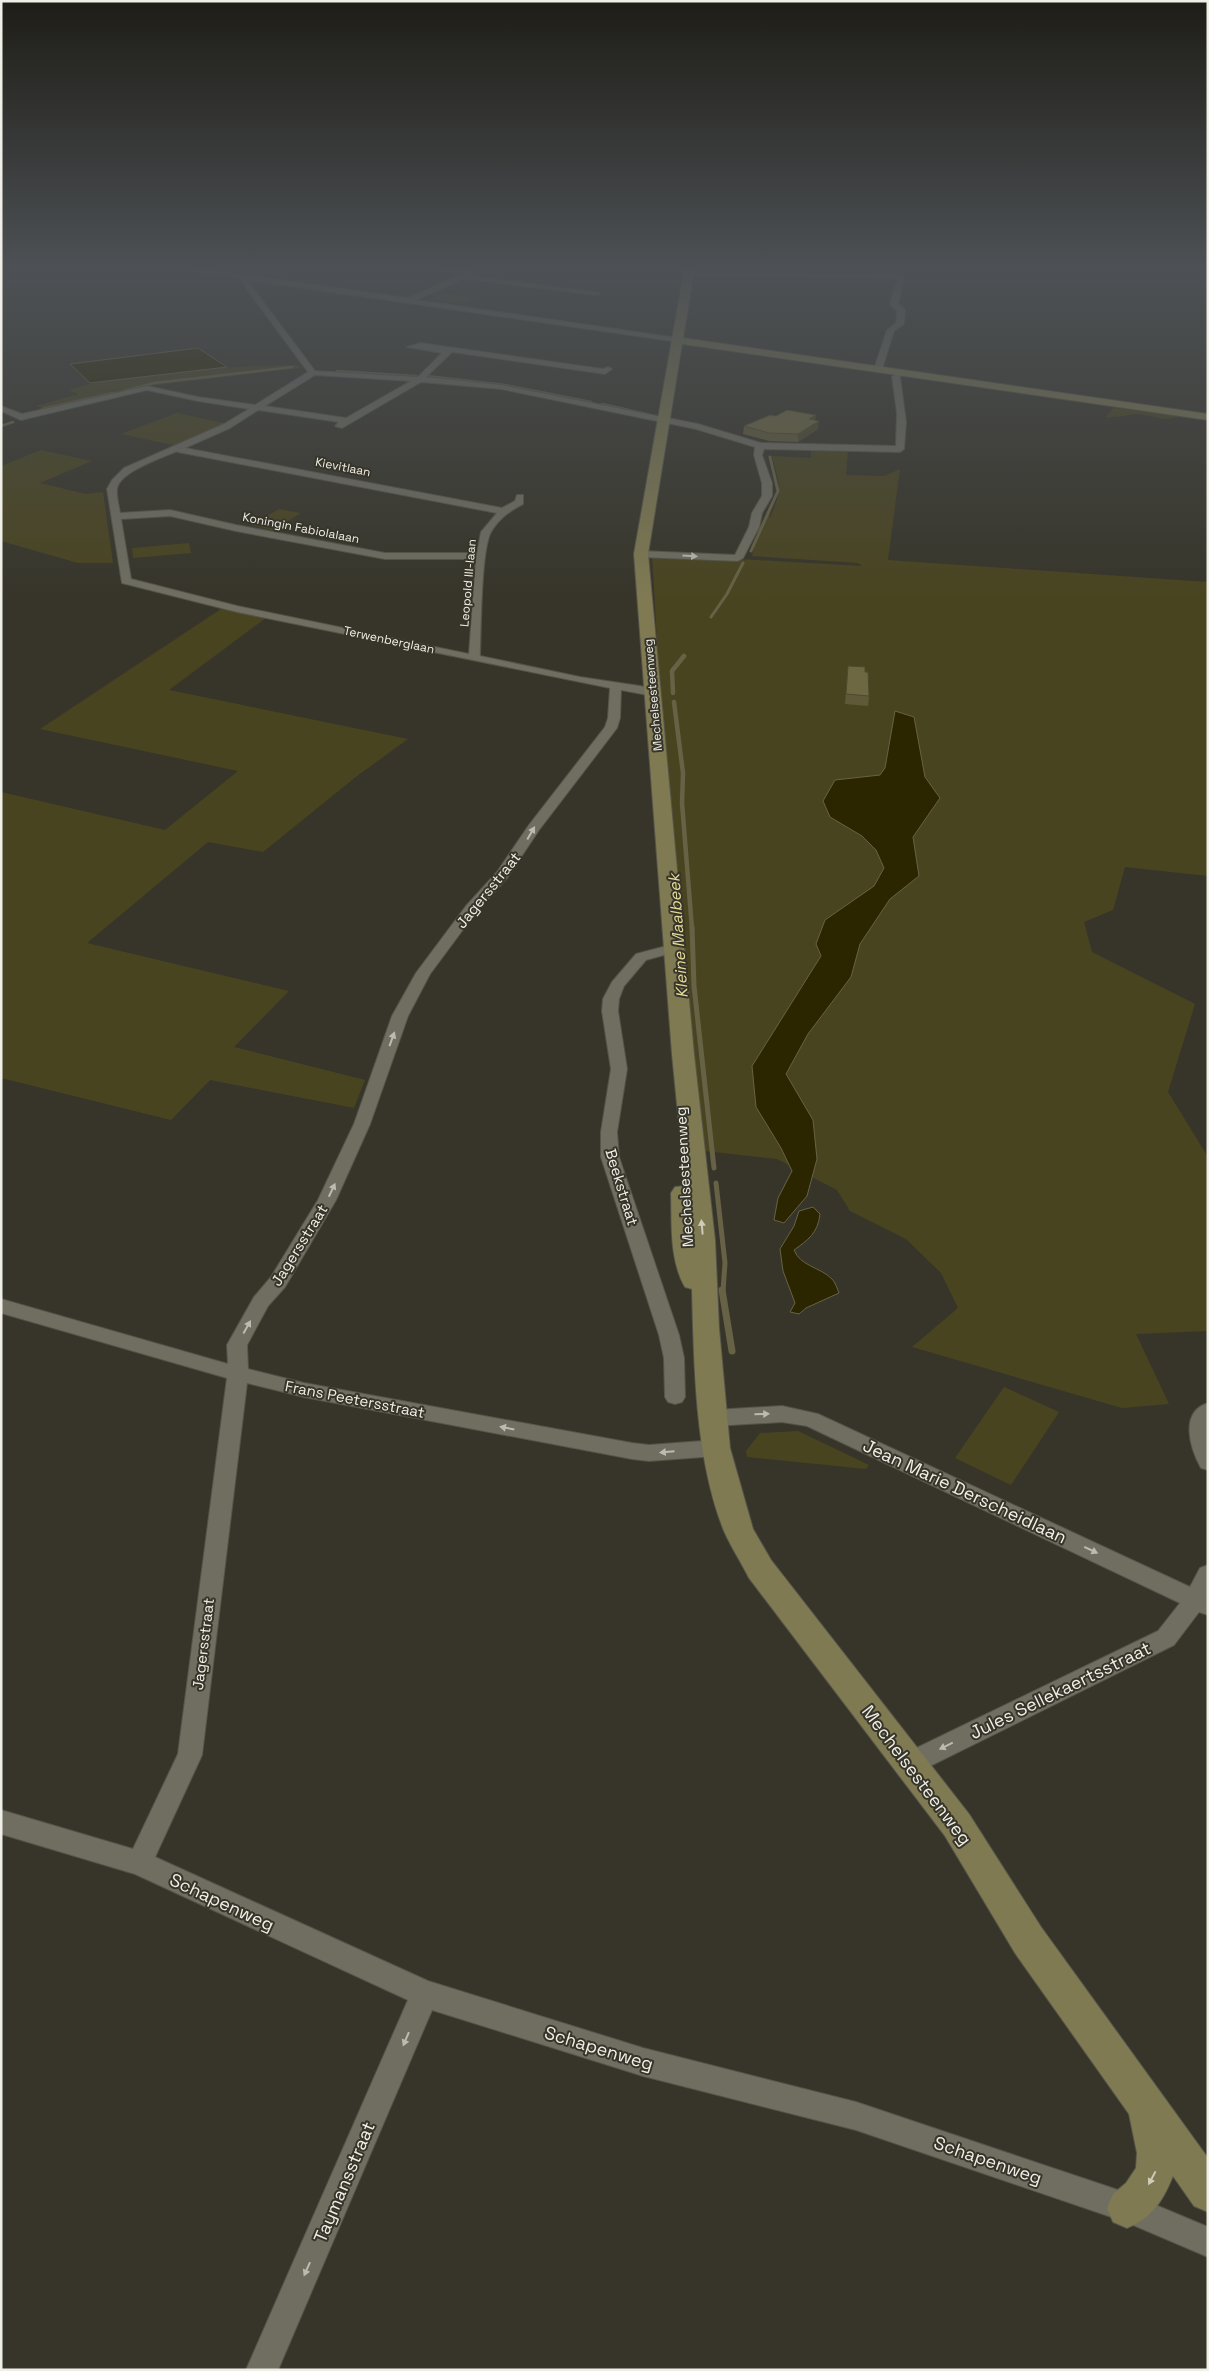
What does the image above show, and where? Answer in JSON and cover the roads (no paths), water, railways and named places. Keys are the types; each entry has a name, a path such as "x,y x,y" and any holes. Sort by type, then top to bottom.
{"main road":[{"name":"Mechelsesteenweg","path":"672,377 644,530 642,554 683,1054 703,1240 706,1328 715,1433 721,1476 734,1516 760,1569 911,1763 962,1832 1028,1940 1208,2192"},
{"path":"930,377 1208,418"},
{"path":"1127,2208 1139,2199 1156,2174 1158,2166 1157,2150 1141,2098"}],"street":[{"path":"118,516 112,489 115,482 127,470 227,426 307,377"},
{"path":"1,408 21,417 147,388 343,423 422,377"},
{"path":"428,377 501,387 703,428 760,446 900,448 903,431 896,377"},
{"path":"642,554 738,558 754,527 757,513 767,496 767,483 758,455 760,446"},
{"name":"Kievitlaan","path":"178,449 503,511"},
{"name":"Leopold III-laan","path":"474,658 481,556 486,532 503,511 520,502 520,497"},
{"name":"Koningin Fabiolalaan","path":"118,516 170,513 385,556 481,556"},
{"name":"Terwenberglaan","path":"118,516 126,581 236,609 616,687 653,692"},
{"name":"Jagersstraat","path":"138,1863 190,1755 238,1374 237,1345 261,1302 278,1282 327,1200 362,1124 400,1016 423,973 467,914 502,874 534,828 611,728 615,721 616,687"},
{"name":"Beekstraat","path":"674,948 641,957 617,986 611,999 610,1011 619,1069 608,1143 610,1157 669,1335 674,1358 676,1397"},
{"name":"Frans Peetersstraat","path":"1,1306 198,1360 238,1374 304,1390 632,1451 649,1453 715,1433"},
{"name":"Jean Marie Derscheidlaan","path":"715,1433 782,1414 811,1419 1202,1603"},
{"path":"1204,1414 1198,1426 1208,1462"},
{"name":"Jules Sellekaertsstraat","path":"911,1763 1166,1638 1183,1619 1202,1603 1208,1574"},
{"name":"Schapenweg","path":"1,1822 138,1863 425,1994 643,2062 856,2116 1127,2208 1208,2242"},
{"name":"Taymansstraat","path":"262,2370 425,1994"}],"waterway":[{"path":"124,391 154,383 209,377"},
{"path":"433,377 505,385 591,402"},
{"path":"42,409 113,393"},
{"path":"602,404 647,414"},
{"path":"1,426 13,422"},
{"path":"751,551 778,491 770,457"},
{"path":"711,617 727,594 743,563"},
{"name":"Kleine Maalbeek","path":"673,693 672,671 684,656"},
{"name":"Kleine Maalbeek","path":"674,702 683,773 682,803 692,929"},
{"name":"Kleine Maalbeek","path":"692,927 694,986 714,1168"},
{"name":"Kleine Maalbeek","path":"716,1183 725,1263 723,1291"},
{"name":"Kleine Maalbeek","path":"722,1290 732,1351"}]}
